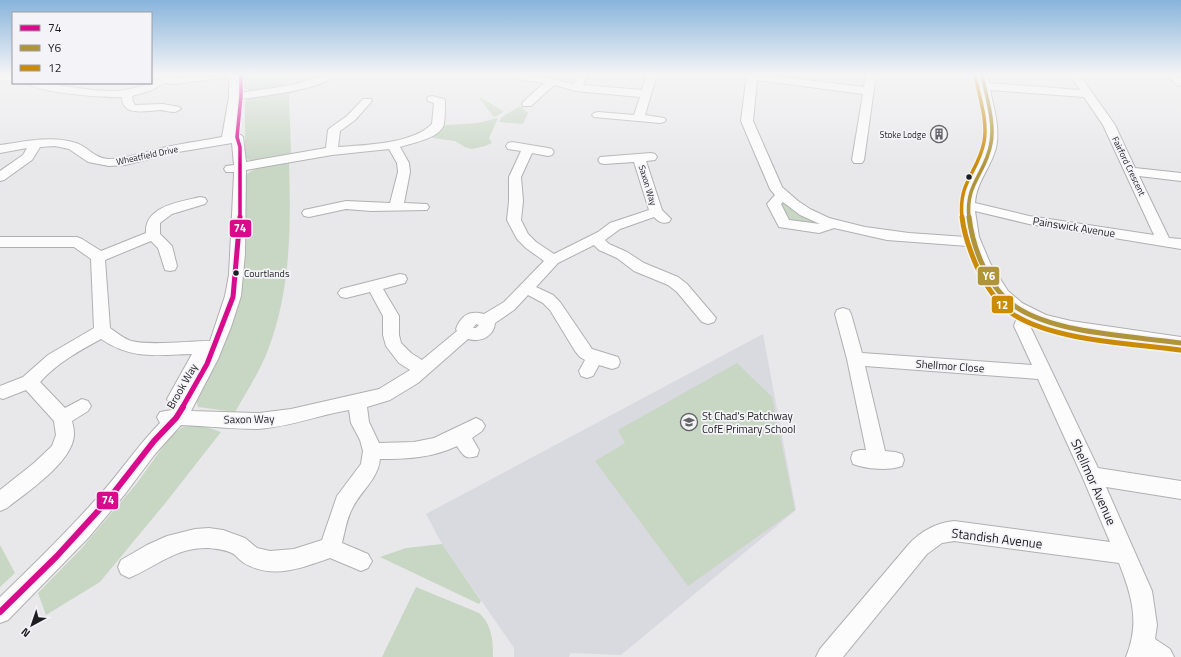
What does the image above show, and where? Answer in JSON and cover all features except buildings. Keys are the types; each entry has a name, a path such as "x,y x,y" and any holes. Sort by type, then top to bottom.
{"street":[{"path":"128,105 134,108 173,106"},
{"name":"Brook Way","path":"0,612 57,556 108,500 154,441 169,418 197,385 226,283 235,169 240,147 232,139 237,105"},
{"path":"332,151 334,130 351,118 364,105"},
{"path":"235,169 332,151 393,145 426,135 436,127 439,105"},
{"path":"639,118 643,105"},
{"path":"749,105 747,121 776,189 805,212 833,224 890,235 973,242"},
{"path":"858,160 866,105"},
{"path":"987,105 992,139 989,152 973,182 969,199 969,224 973,242 986,270 1007,299 1027,313 1065,326 1181,343"},
{"name":"Fairford Crescent","path":"1095,105 1109,125 1164,241"},
{"path":"598,115 660,120"},
{"name":"Wheatfield Drive","path":"0,149 56,143 71,146 80,150 87,158 102,162 131,160 165,150 232,139"},
{"path":"0,177 28,156 36,144"},
{"path":"393,145 403,163 404,172 396,207"},
{"path":"512,146 548,152"},
{"path":"528,149 515,177 516,201 514,220 522,236 531,245 553,260"},
{"name":"Saxon Way","path":"169,418 259,421 292,416 335,405 357,402 384,395 401,386 466,332 464,326 469,320 478,318 485,321 509,306 553,260 596,239 615,226 660,216 645,158 604,160"},
{"path":"1132,171 1181,177"},
{"path":"783,196 774,204 784,224 819,229 833,224"},
{"path":"170,266 164,246 153,235 153,223 158,216 174,201 200,201"},
{"path":"308,215 346,205 371,208 422,206"},
{"name":"Painswick Avenue","path":"969,205 1029,220 1181,244"},
{"path":"98,258 153,235"},
{"path":"596,239 604,247 639,267 673,281 682,288 697,313"},
{"path":"0,242 77,242 94,253 98,258 102,331"},
{"path":"346,293 400,279"},
{"path":"374,286 391,316 391,335 394,346 405,358 423,369"},
{"path":"526,288 548,299 555,306 580,347 586,353 612,362"},
{"name":"Shellmor Avenue","path":"1027,313 1023,320 1022,326 1092,476 1141,591 1146,625 1140,651"},
{"path":"843,314 855,359 877,459"},
{"path":"102,331 118,342 130,347 209,347"},
{"path":"3,392 29,382 46,364 102,331"},
{"path":"587,371 595,357"},
{"name":"Shellmor Close","path":"855,359 1044,373"},
{"path":"0,502 20,493 59,451 65,435 62,418 29,382"},
{"path":"330,548 344,503 363,478 370,465 372,452 369,439 360,424 357,402"},
{"path":"62,418 82,406"},
{"path":"372,452 419,450 469,437"},
{"path":"1092,476 1181,490"},
{"name":"Standish Avenue","path":"828,657 924,541 936,534 954,531 1126,554"},
{"path":"129,567 152,545 208,539 227,541 240,546 251,555 261,560 274,562 286,561 330,548 361,561"},
{"path":"1140,651 1162,657"}],"shaded area":[{"name":"St Chad's Patchway CofE Primary School","path":"763,334 796,510 621,655 570,653 569,657 514,657 514,648 442,544 426,514"}],"green space":[{"path":"245,105 289,105 291,154 255,161 245,158"},
{"path":"484,105 492,105 503,111 494,117"},
{"path":"520,106 528,113 523,124 499,122 502,117"},
{"path":"498,118 489,138 492,143 485,146 472,149 455,141 432,137 446,125 478,123"},
{"path":"289,163 290,210 288,258 276,327 268,350 257,374 235,412 198,407 196,398 238,299 244,177 259,168"},
{"path":"782,200 823,224 787,221 778,202"},
{"path":"737,363 772,397 795,510 688,586 595,461 625,443 618,430"},
{"path":"195,423 221,432 167,501 100,582 46,615 38,593 81,549 137,483 170,437 181,428"},
{"path":"442,544 481,601 479,604 380,557 406,548"},
{"path":"0,545 15,573 0,587"},
{"path":"416,587 479,613 487,623 491,633 493,657 382,657"}],"transit line":[{"name":"74","path":"0,612 57,556 108,500 154,441 176,418 193,391 207,364 233,297 235,282 240,232 241,199 240,147 237,137 240,105"},
{"name":"12","path":"981,105 985,132 984,141 980,156 965,184 962,197 962,215 964,232 972,257 986,285 1000,303 1012,313 1028,322 1048,329 1093,338 1180,350"},
{"name":"Y6","path":"988,105 992,133 991,143 987,158 972,186 969,199 969,215 971,231 978,254 991,280 1005,298 1016,307 1051,322 1095,331 1181,343"}],"place":[{"name":"Stoke Lodge","path":"939,134"},
{"name":"Courtlands","path":"236,273"},
{"name":"St Chad's Patchway CofE Primary School","path":"689,422"}]}
